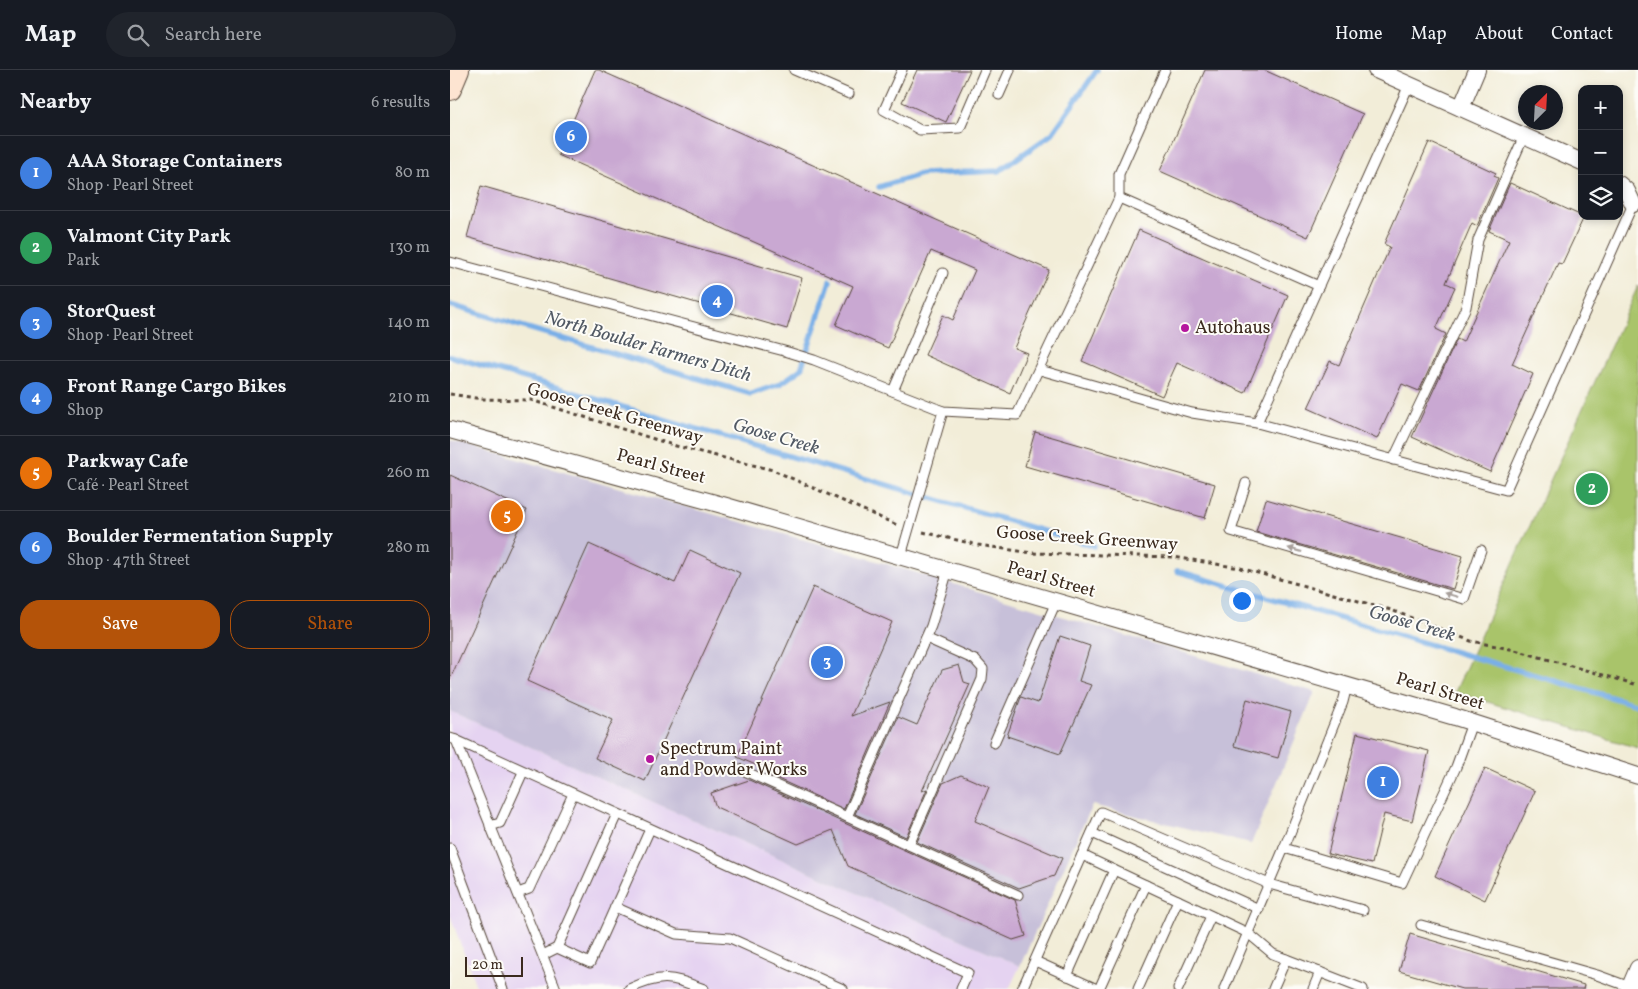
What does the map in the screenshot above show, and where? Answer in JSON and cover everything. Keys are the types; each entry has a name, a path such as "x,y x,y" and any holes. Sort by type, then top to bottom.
{"street":[{"path":"450,89 458,70"},
{"path":"1376,70 1578,160"},
{"path":"1461,108 1477,70"},
{"path":"1623,188 1633,204"},
{"name":"Pearl Street","path":"450,430 726,506 1472,722 1638,776"},
{"path":"1630,988 1638,968"}],"lane":[{"path":"794,70 849,94"},
{"path":"902,70 884,110 920,130 960,128 985,70"},
{"path":"999,95 1010,70"},
{"path":"450,262 799,355 943,411 1017,416 1119,198 1119,174 1165,70"},
{"path":"1257,423 1409,85"},
{"path":"1393,460 1466,307 1478,240 1524,136"},
{"path":"1119,198 1319,286"},
{"path":"1040,370 1192,413 1257,423 1506,490 1633,204"},
{"path":"893,391 943,274"},
{"path":"901,556 943,411"},
{"path":"1246,483 1231,532 1464,599 1481,550"},
{"path":"847,817 926,638 948,570"},
{"path":"994,742 1056,602"},
{"path":"909,845 982,679 983,669 975,660 926,638"},
{"path":"1224,989 1284,848 1343,702 1347,686"},
{"path":"1284,848 1402,883 1456,767 1472,722"},
{"path":"453,739 968,973 961,989"},
{"path":"453,739 556,989"},
{"path":"740,769 1018,895"},
{"path":"490,826 500,823 524,772"},
{"path":"518,893 529,889 573,794"},
{"path":"1022,989 1101,812 1269,884 1363,910"},
{"path":"543,955 556,948 617,814"},
{"path":"556,948 590,963 650,829"},
{"path":"1092,833 1259,909"},
{"path":"450,848 503,989"},
{"path":"1082,855 1248,933 1273,954 1358,988"},
{"path":"1068,976 1114,870"},
{"path":"1035,961 1098,989 1146,885"},
{"path":"1138,989 1178,900"},
{"path":"615,907 676,934 730,938 843,989"},
{"path":"1178,989 1211,916"},
{"path":"1421,925 1598,975 1630,988"},
{"path":"1273,989 1286,959"},
{"path":"1313,989 1320,972"},
{"path":"629,989 659,978 674,978 704,989"}],"path":[{"name":"Goose Creek Greenway","path":"450,394 482,399 531,400 676,446 772,470 909,529 978,545 1032,553 1174,557 1240,568 1391,610 1471,641 1515,650 1638,685"}],"shaded area":[{"path":"450,440 840,550 1315,692 1251,844 1092,805 1020,966 450,711"},
{"path":"450,711 1020,966 1009,989 477,989 450,915"}],"green space":[{"path":"1638,286 1638,748 1455,692"}],"building":[{"path":"595,70 599,70 1049,270 1014,348 1027,353 1010,393 925,355 943,315 953,320 975,270 931,251 888,348 836,325 853,286 558,155"},
{"path":"917,70 970,70 946,122 902,102"},
{"path":"1205,70 1264,70 1363,114 1308,237 1160,171"},
{"path":"1429,142 1496,173 1494,176 1498,178 1477,226 1472,223 1446,283 1455,287 1436,329 1446,334 1419,391 1402,384 1377,439 1308,408 1330,361 1339,365 1390,247 1384,244"},
{"path":"1510,183 1578,214 1578,220 1583,220 1562,264 1558,263 1512,364 1533,374 1490,472 1412,437 1457,339 1463,342 1509,240 1489,231"},
{"path":"481,186 802,278 787,329 467,237"},
{"name":"Autohaus","path":"1139,230 1288,295 1245,393 1177,363 1162,396 1082,361"},
{"path":"1035,432 1215,484 1205,518 1025,466"},
{"path":"450,475 527,510 450,679"},
{"path":"1266,499 1463,556 1453,589 1256,532"},
{"path":"589,544 675,583 690,550 740,573 645,781 595,758 613,720 527,681"},
{"path":"813,587 892,622 851,716 890,702 844,809 767,774 772,772 737,757"},
{"path":"1060,636 1090,646 1079,681 1091,685 1060,754 1007,736 1021,697 1038,703"},
{"path":"959,665 964,682 970,684 922,791 927,789 906,837 855,814 898,717 917,725 942,670"},
{"path":"1247,699 1291,712 1278,758 1234,746"},
{"path":"1357,733 1429,751 1412,821 1384,814 1372,864 1328,854"},
{"path":"1485,768 1535,791 1485,900 1435,876"},
{"path":"961,775 989,787 975,821 1062,858 1054,876 1019,888 917,842 943,783"},
{"path":"749,780 1015,900 1026,936 1013,940 848,866 833,830 798,844 716,807 711,793"},
{"path":"1410,934 1584,985 1583,989 1462,989 1399,971"}],"waterway":[{"name":"North Boulder Farmers Ditch","path":"879,187 921,174 999,171 1052,134 1097,70"},
{"name":"North Boulder Farmers Ditch","path":"450,305 751,394 780,384 801,369 830,281"},
{"name":"Goose Creek","path":"450,356 1094,546"},
{"name":"Goose Creek","path":"1177,571 1638,705"}],"place":[{"name":"Boulder Fermentation Supply","path":"571,137"},
{"name":"Front Range Cargo Bikes","path":"717,301"},
{"name":"Autohaus","path":"1185,328"},
{"name":"Valmont City Park","path":"1592,489"},
{"name":"Parkway Cafe","path":"507,516"},
{"name":"StorQuest","path":"827,662"},
{"name":"Spectrum Paint and Powder Works","path":"650,759"},
{"name":"AAA Storage Containers","path":"1383,782"}]}
